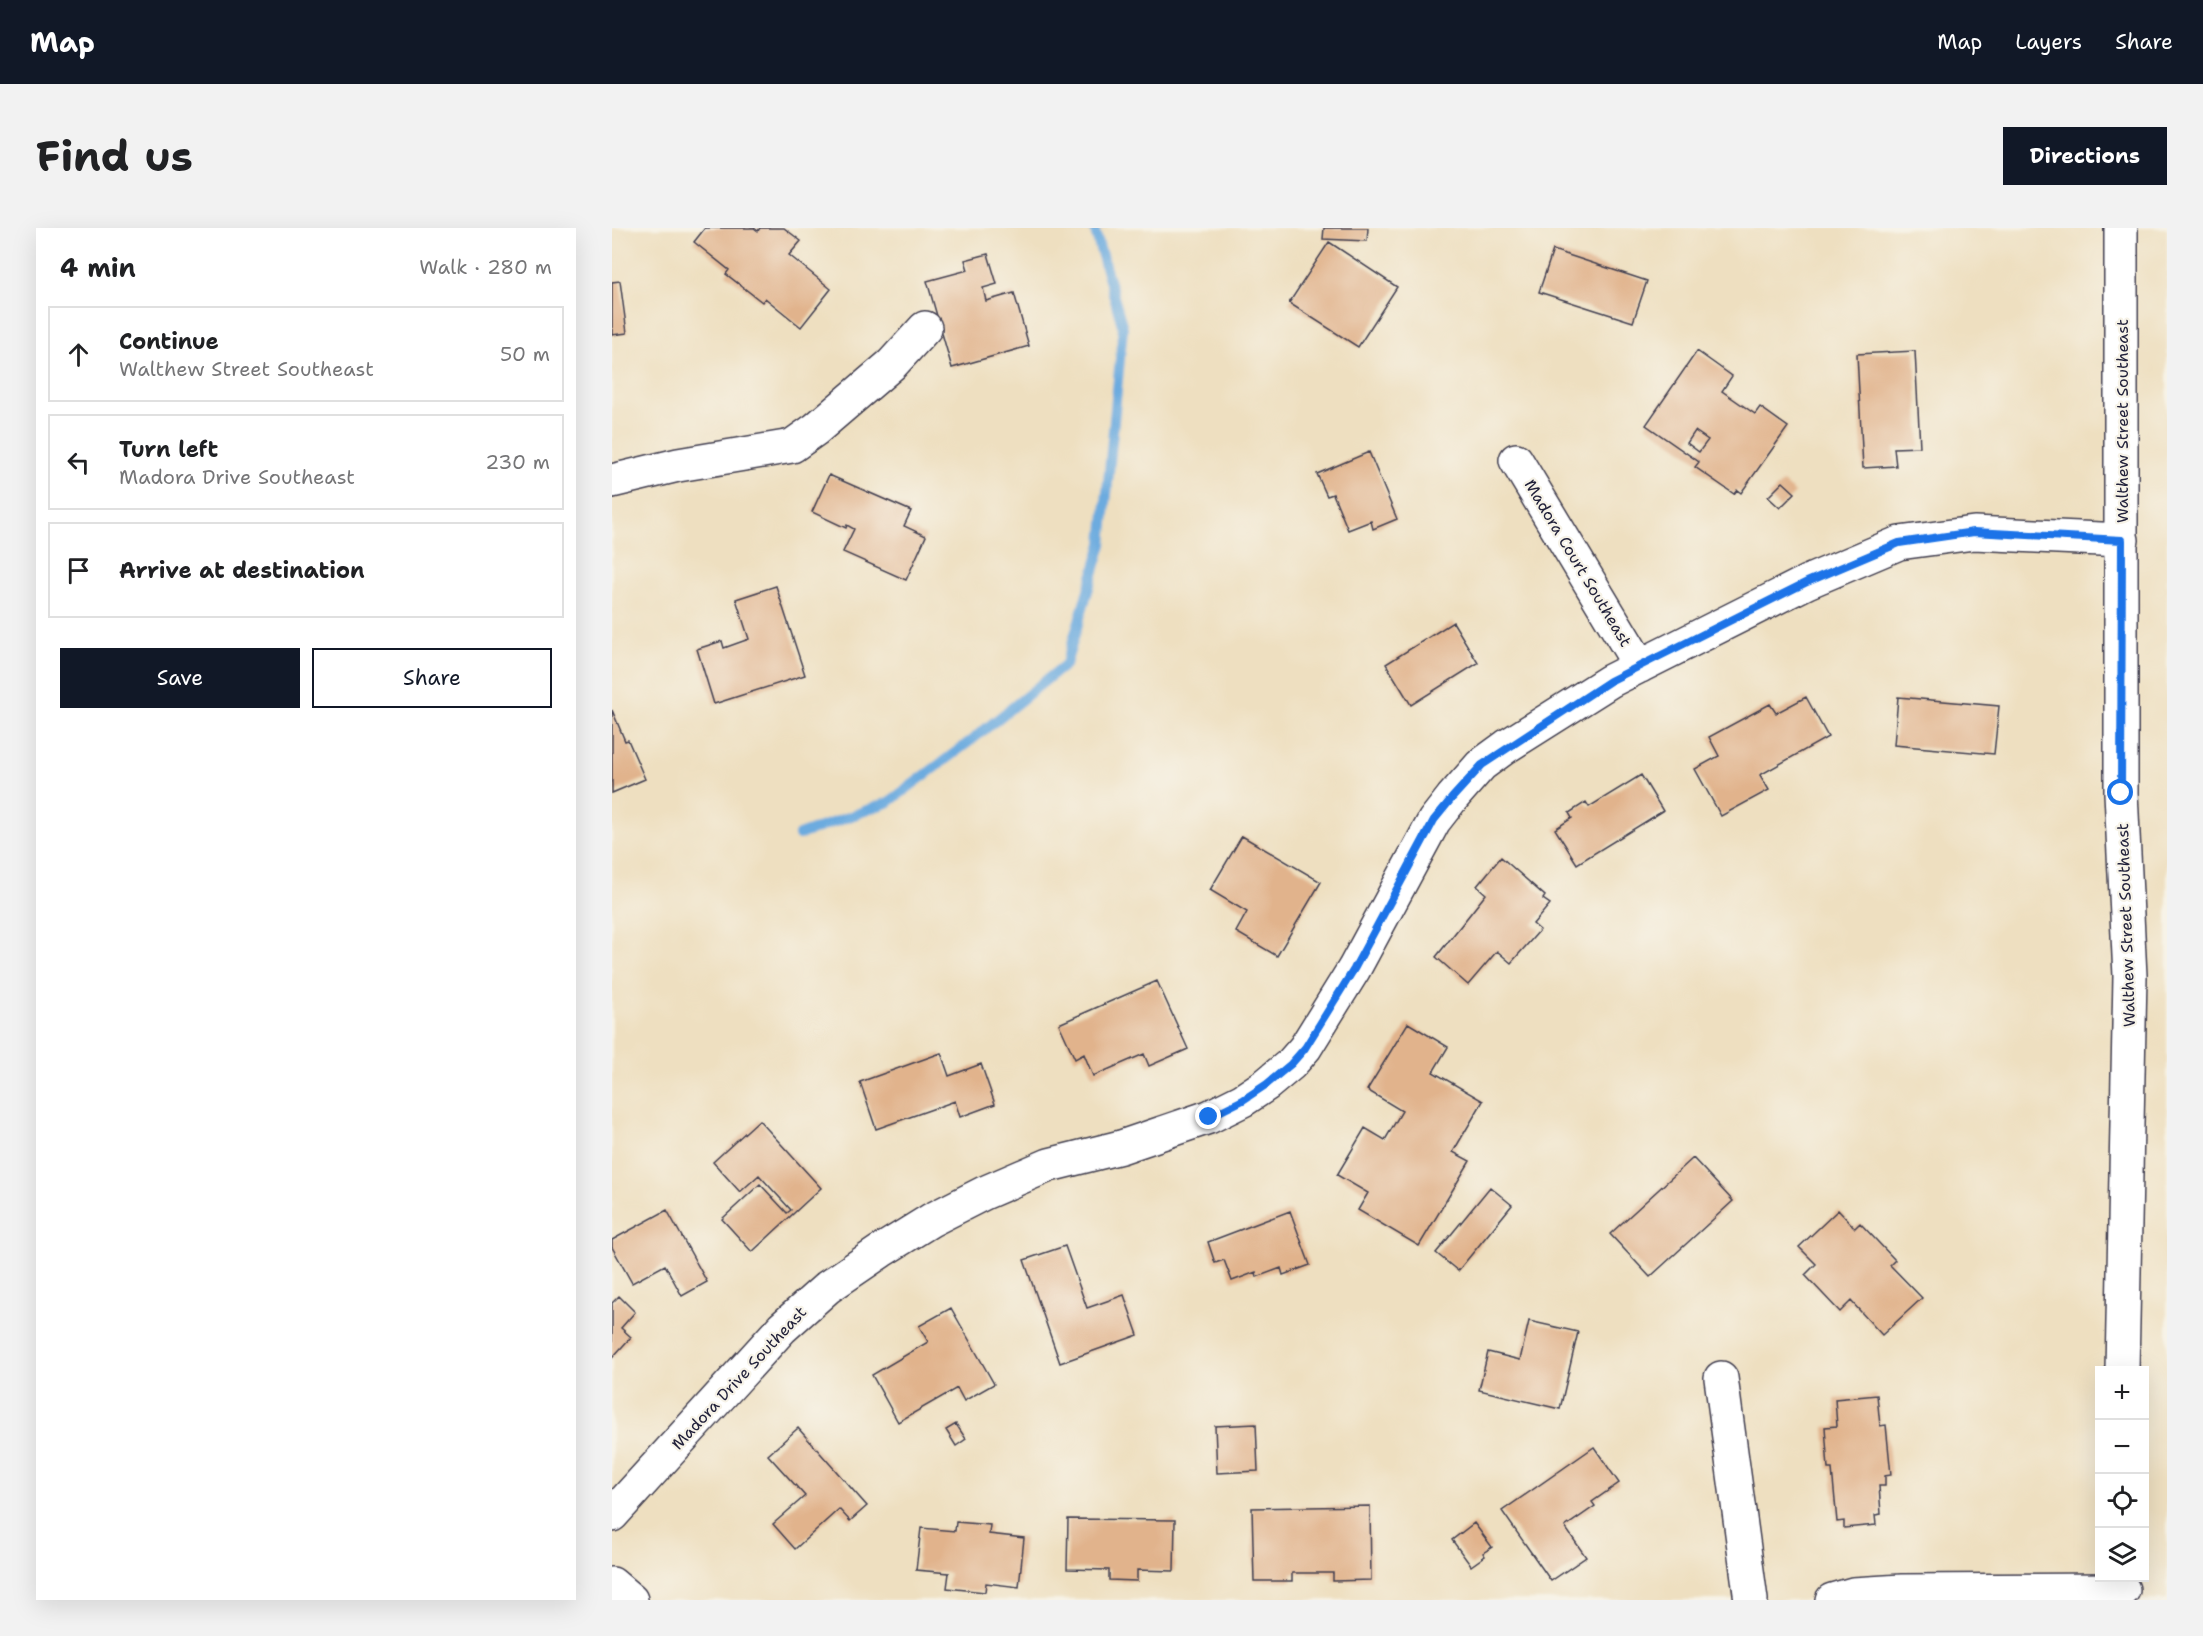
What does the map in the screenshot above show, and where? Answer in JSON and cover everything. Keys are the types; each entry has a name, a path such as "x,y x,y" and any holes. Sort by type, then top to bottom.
{"street":[{"name":"Walthew Street Southeast","path":"2121,228 2121,793 2130,976 2122,1366"},
{"path":"612,481 678,465 792,446 816,429 892,364 925,328"},
{"name":"Madora Court Southeast","path":"1516,460 1640,666"},
{"name":"Madora Drive Southeast","path":"612,1515 782,1328 828,1287 881,1251 984,1193 1049,1165 1121,1147 1209,1117 1243,1100 1291,1064 1305,1048 1354,969 1434,820 1482,765 1507,746 1610,681 1807,582 1899,543 1974,532 2122,540"},
{"path":"1721,1378 1751,1600"},
{"path":"612,1584 631,1600"},
{"path":"1832,1600 1853,1594 1902,1591 2123,1589"}],"building":[{"path":"705,228 754,228 758,231 760,228 784,228 801,241 789,255 831,289 801,327 765,298 762,302 726,274 729,270 694,242"},
{"path":"1324,228 1368,228 1367,241 1323,239"},
{"path":"1329,242 1397,287 1358,347 1289,303"},
{"path":"1553,250 1647,281 1633,322 1539,292"},
{"path":"988,254 997,284 983,288 986,301 1014,293 1029,346 952,368 927,281 968,270 965,260"},
{"path":"620,281 627,333 612,335 612,282"},
{"path":"1697,351 1732,376 1722,391 1755,414 1760,407 1788,427 1741,493 1737,490 1734,494 1695,467 1699,462 1646,425","holes":["1695,431 1708,440 1699,452 1687,443"]},
{"path":"1915,351 1920,447 1894,448 1896,466 1863,468 1857,354"},
{"path":"1369,452 1397,519 1373,529 1371,521 1348,530 1333,494 1327,496 1317,474"},
{"path":"829,475 911,511 904,526 926,536 906,580 843,552 854,529 847,525 846,528 812,512"},
{"path":"1783,482 1795,493 1780,508 1768,497"},
{"path":"776,586 805,675 714,704 697,649 722,641 724,648 749,639 736,599"},
{"path":"1453,622 1478,663 1411,705 1386,664"},
{"path":"1806,697 1828,737 1760,775 1769,790 1721,816 1695,769 1719,756 1709,737 1770,704 1776,713"},
{"path":"1898,697 1999,706 1994,754 1894,745"},
{"path":"612,710 645,779 612,793"},
{"path":"1641,775 1663,811 1577,864 1555,829 1572,818 1569,813 1586,802 1589,807"},
{"path":"1242,836 1321,882 1277,956 1236,932 1247,912 1210,890"},
{"path":"1501,857 1545,896 1543,899 1550,904 1533,924 1540,930 1511,963 1497,951 1468,985 1436,957 1486,894 1477,886"},
{"path":"1157,981 1188,1049 1149,1066 1144,1054 1093,1076 1084,1054 1075,1059 1059,1024"},
{"path":"1408,1023 1448,1047 1433,1072 1483,1101 1453,1152 1470,1161 1419,1246 1358,1210 1368,1193 1337,1175 1365,1128 1385,1140 1402,1111 1367,1090"},
{"path":"941,1053 949,1076 981,1064 995,1104 960,1117 955,1101 876,1129 860,1082"},
{"path":"759,1120 821,1188 752,1252 722,1219 760,1184 787,1213 791,1210 759,1175 740,1192 713,1162"},
{"path":"1693,1158 1733,1201 1650,1277 1610,1234"},
{"path":"1490,1187 1512,1205 1458,1271 1436,1253"},
{"path":"667,1210 707,1282 682,1296 665,1265 632,1283 612,1247 612,1240"},
{"path":"1838,1210 1855,1228 1860,1223 1895,1260 1890,1265 1922,1298 1882,1335 1851,1301 1840,1312 1805,1275 1816,1264 1799,1247"},
{"path":"1290,1211 1310,1265 1283,1275 1281,1268 1257,1277 1256,1272 1232,1281 1224,1260 1215,1263 1208,1242"},
{"path":"1065,1246 1087,1308 1124,1295 1138,1335 1060,1363 1024,1260"},
{"path":"619,1296 635,1312 621,1328 631,1337 612,1358 612,1303"},
{"path":"951,1308 994,1384 964,1401 957,1388 898,1422 872,1375 928,1342 919,1326"},
{"path":"1529,1321 1578,1332 1560,1409 1479,1390 1488,1352 1520,1360"},
{"path":"1877,1395 1880,1426 1886,1425 1891,1475 1885,1476 1885,1486 1879,1486 1881,1514 1875,1515 1876,1525 1844,1528 1844,1521 1837,1522 1832,1469 1828,1469 1825,1427 1837,1426 1835,1399"},
{"path":"956,1424 966,1439 956,1446 946,1430"},
{"path":"1256,1424 1258,1471 1217,1473 1215,1426"},
{"path":"798,1428 867,1506 850,1521 839,1509 795,1549 773,1524 805,1496 768,1455"},
{"path":"1594,1447 1619,1483 1592,1502 1595,1506 1565,1527 1586,1557 1551,1581 1502,1511"},
{"path":"1370,1506 1371,1580 1333,1581 1333,1573 1292,1573 1292,1581 1254,1581 1252,1508"},
{"path":"1068,1519 1175,1520 1174,1571 1137,1570 1137,1581 1109,1580 1109,1570 1067,1569"},
{"path":"956,1522 990,1525 989,1534 1024,1538 1019,1587 986,1583 985,1592 947,1588 949,1573 916,1570 921,1528 955,1531"},
{"path":"1474,1523 1492,1547 1483,1553 1485,1556 1471,1566 1452,1540"}],"waterway":[{"path":"799,835 889,802 973,739 1066,664 1102,544 1123,328 1094,228"}],"route":[{"path":"1209,1117 1243,1100 1267,1084 1291,1064 1305,1048 1354,969 1434,820 1482,765 1507,746 1610,681 1807,582 1899,543 1974,532 2122,540 2121,793"}]}
